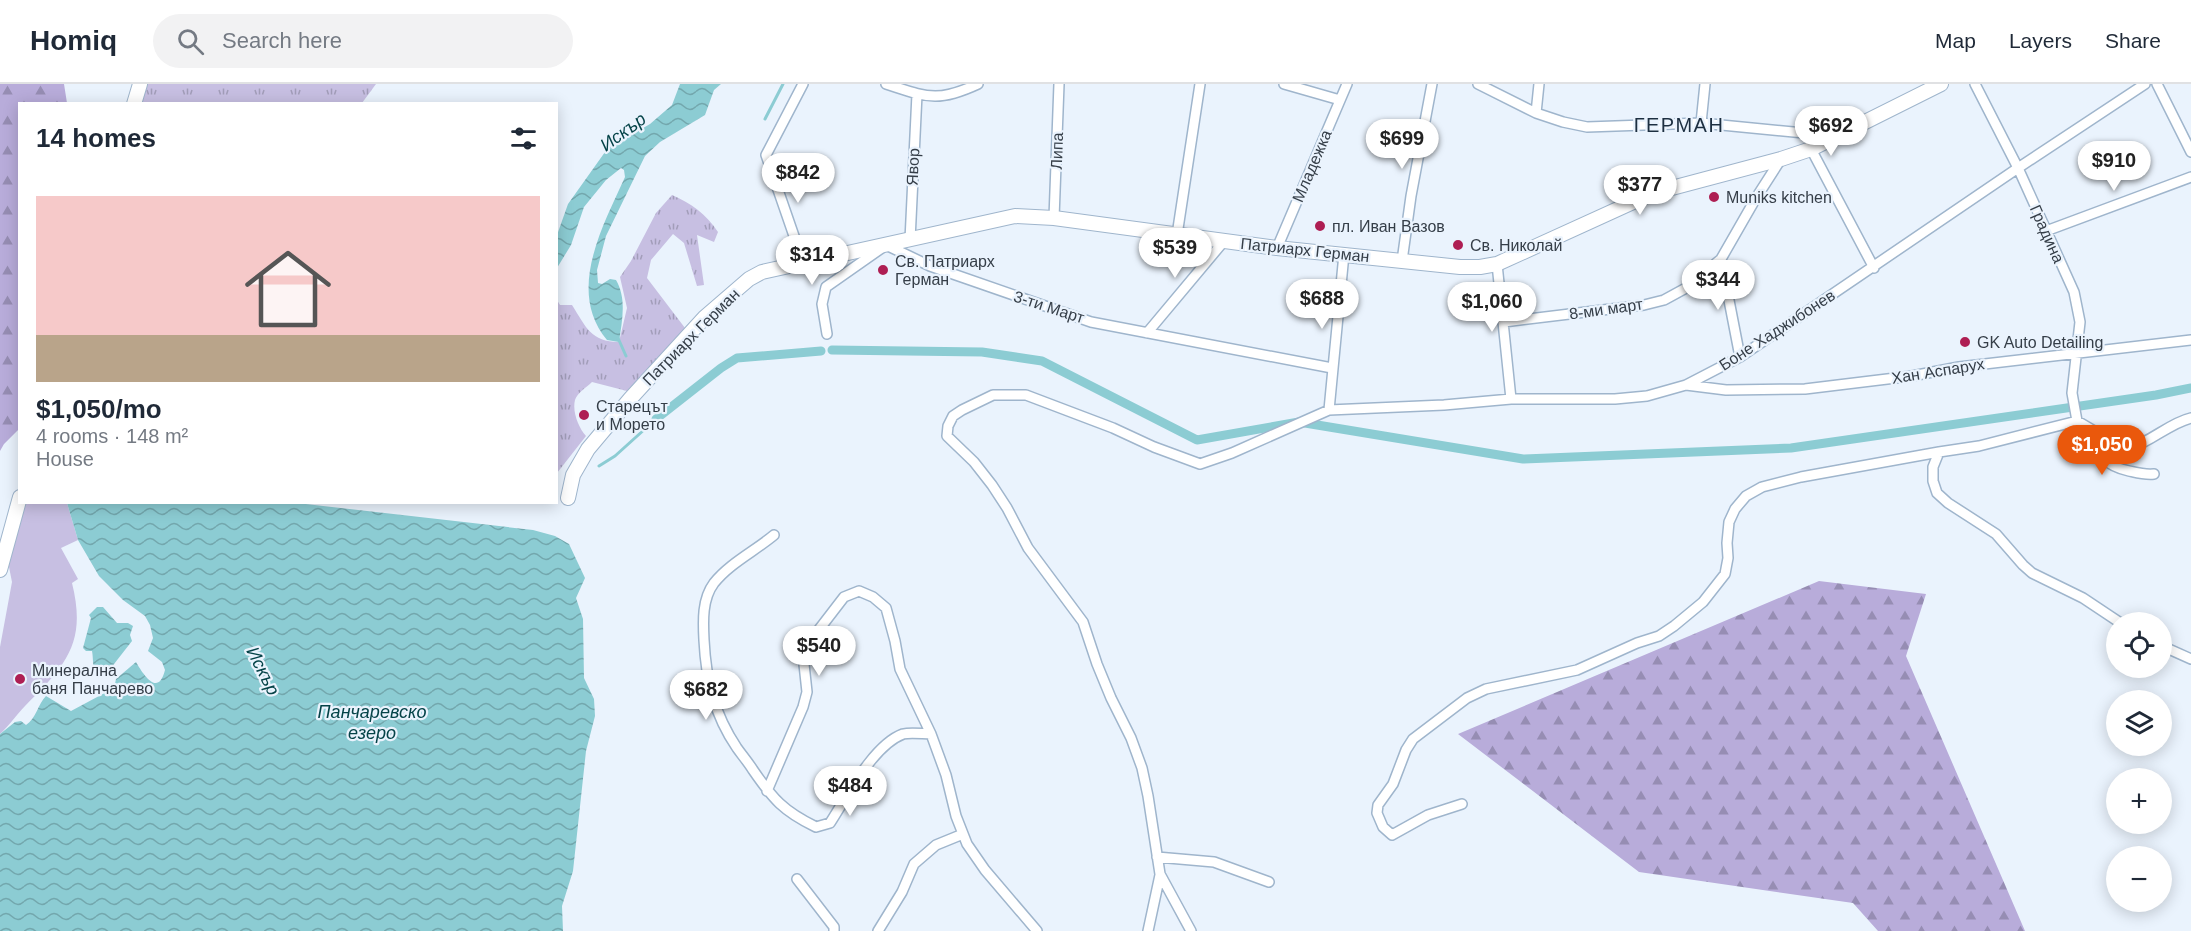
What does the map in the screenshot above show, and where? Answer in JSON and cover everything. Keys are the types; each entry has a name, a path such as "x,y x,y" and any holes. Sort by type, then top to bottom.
{"street":[{"path":"135,102 140,84"},
{"path":"803,84 766,155 803,262"},
{"path":"886,84 917,94 948,97 978,84"},
{"name":"Липа","path":"1053,218 1059,84"},
{"path":"1177,235 1200,84"},
{"path":"1284,84 1340,100"},
{"name":"Младежка","path":"1277,248 1347,84"},
{"path":"1402,261 1411,196 1432,84"},
{"path":"1478,84 1536,113 1587,127 1701,123 1839,137"},
{"path":"1536,113 1539,84"},
{"path":"1701,123 1705,84"},
{"name":"Патриарх Герман","path":"568,498 573,475 588,449 630,399 705,317 749,279 762,272 1015,216 1053,218 1277,248 1460,267 1497,264 1653,193 1811,149 1941,84"},
{"name":"Градина","path":"1975,84 2018,168 2074,292 2080,322 2072,393 2077,421"},
{"name":"Боне Хаджибонев","path":"1160,874 1142,768 1131,738 1097,664 1083,622 1028,548 1007,508 992,486 974,462 947,436 948,426 953,416 993,395 1026,395 1200,464 1232,453 1329,410 1444,405 1511,399 1616,399 1647,396 1686,385 1740,357 2145,84"},
{"path":"2157,84 2191,152"},
{"name":"Явор","path":"910,240 917,94"},
{"path":"1811,149 1874,268"},
{"name":"8-ми март","path":"1504,322 1644,305 1664,300 1686,288 1722,259 1781,159"},
{"path":"2046,231 2191,177"},
{"path":"1147,333 1224,241"},
{"path":"827,334 822,304 826,287 886,245"},
{"name":"3-ти Март","path":"886,245 930,266 1091,322 1332,368"},
{"path":"1329,410 1344,254"},
{"path":"1722,259 1740,357"},
{"path":"1497,264 1511,399"},
{"name":"Хан Аспарух","path":"1686,385 1726,390 1805,389 1912,376 1970,365 2191,340"},
{"path":"2098,446 2110,450 2127,449 2152,439 2173,425 2191,418"},
{"path":"1462,804 1428,815 1392,835 1383,827 1377,813 1378,805 1394,784 1406,750 1413,739 1467,698 1486,689 1577,670 1603,660 1659,636 1703,603 1725,574 1729,522 1735,509 1746,496 1762,487 1852,466 2002,440 2077,421 2094,431 2102,457 2107,463 2115,468 2145,475 2154,474"},
{"path":"1940,452 1933,467 1933,481 1937,493 1948,503 1996,534 2032,573 2083,598 2106,613"},
{"path":"0,570 18,504"},
{"path":"774,535 756,550 742,557 714,584 704,603 703,626 708,681 717,711 736,747 767,791 792,816 816,827 830,823 883,746 904,734 931,734"},
{"path":"767,791 803,707 807,692 803,655 814,636 844,597 859,591 873,597 886,608 900,669 931,734 967,844 985,870 1037,931"},
{"path":"2172,650 2191,659"},
{"path":"878,931 902,891 914,864 936,845 963,834"},
{"path":"1157,856 1214,862 1269,882"},
{"path":"1148,931 1160,874"},
{"path":"1160,874 1191,931"},
{"path":"797,879 834,927 834,931"}],"green space":[{"path":"0,84 64,84 67,102 18,102 18,430 0,451"},
{"path":"147,84 376,84 363,102 142,102"},
{"path":"672,195 698,210 718,232 714,242 697,235 704,285 697,286 684,243 673,234 651,260 647,278 685,328 627,391 592,382 578,395 574,405 575,415 586,436 558,472 558,302 560,305 572,305 590,332 596,336 619,342 627,308 620,277 656,213"},
{"path":"23,504 67,504 78,540 61,548 78,579 72,583 77,622 75,637 70,652 52,678 0,734 0,647 12,582 8,562"},
{"path":"1819,581 1926,594 1906,656 2025,931 1878,931 1853,903 1639,872 1458,734"}],"water":[{"path":"680,84 721,84 714,90 705,115 660,142 645,156 606,236 597,270 598,283 602,284 610,279 616,280 622,295 623,310 619,342 607,340 595,321 589,301 589,280 592,258 607,216 625,177 624,170 621,168 606,180 584,207 571,245 558,266 558,232 568,204 610,145 621,136 633,134 650,124 672,105"},
{"name":"Панчаревско езеро","path":"67,504 306,504 533,530 555,536 569,544 585,578 576,598 583,619 584,678 594,699 595,716 586,751 573,871 562,906 563,931 0,931 0,734 15,722 21,721 26,725 46,696 71,711 114,688 116,679 136,662 146,677 155,683 162,678 165,670 162,662 148,651 153,638 145,616 123,600 99,576 78,540"},
{"path":"97,607 103,607 117,623 128,623 133,626 130,635 132,641 107,673 102,676 96,673 92,651 86,651 83,648 91,618 89,615"}],"waterway":[{"path":"765,119 783,84"},
{"path":"618,338 626,356"},
{"path":"832,350 982,352 1042,361 1197,440 1299,422 1523,459 1791,448 2191,388"},
{"path":"656,419 737,358 821,351"},
{"path":"599,466 615,456 656,419"}],"place":[{"name":"Muniks kitchen","path":"1714,197"},
{"name":"пл. Иван Вазов","path":"1320,226"},
{"name":"Св. Николай","path":"1458,245"},
{"name":"Св. Патриарх Герман","path":"883,270"},
{"name":"GK Auto Detailing","path":"1965,342"},
{"name":"Старецът и Морето","path":"584,415"},
{"name":"Минерална баня Панчарево","path":"20,679"}],"district":[{"name":"ГЕРМАН","path":"1679,125"}],"water label":[{"name":"Искър","path":"623,132"},
{"name":"Искър","path":"263,671"}]}
